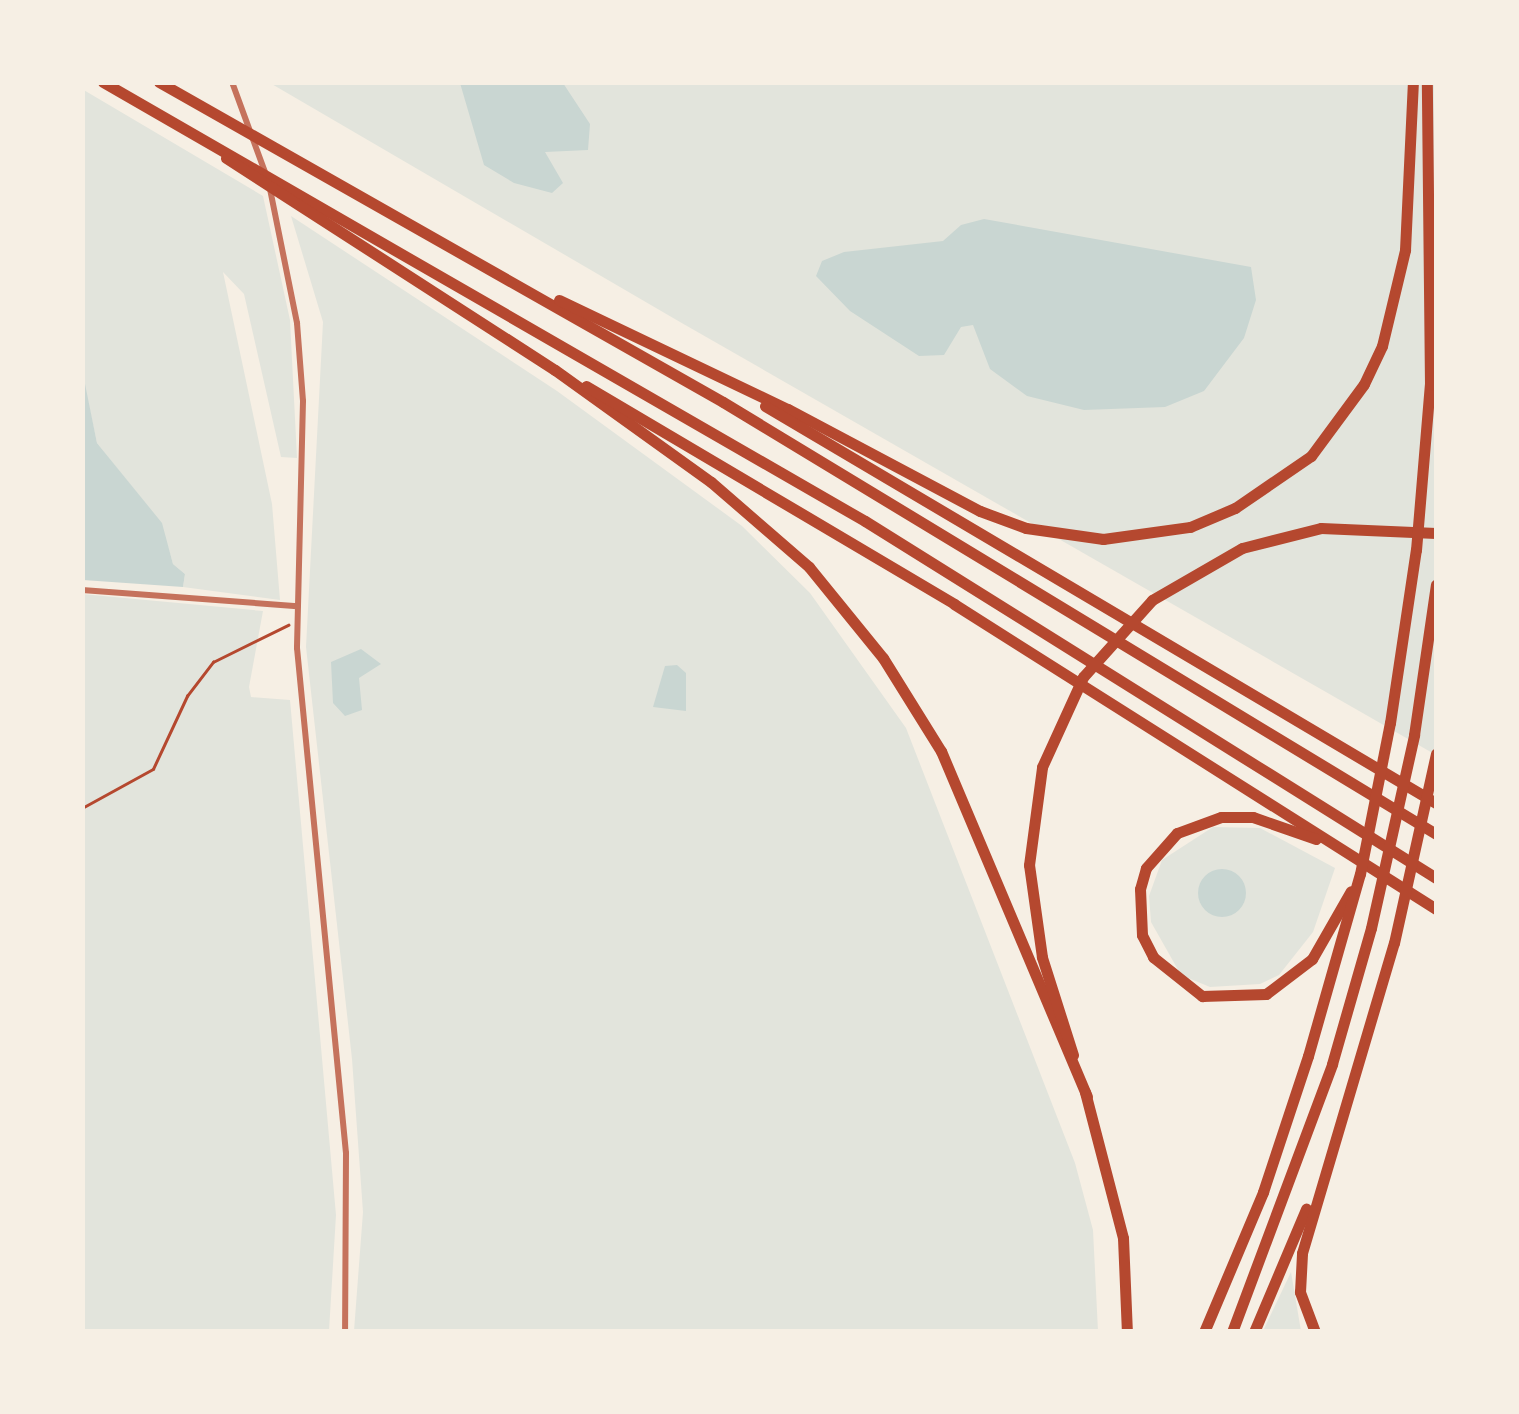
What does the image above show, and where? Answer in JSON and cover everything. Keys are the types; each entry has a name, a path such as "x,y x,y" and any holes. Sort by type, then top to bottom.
{"highway":[{"path":"103,82 865,521 1436,878"},
{"path":"159,82 504,276 1436,834"},
{"path":"731,384 980,512 1026,528 1103,539 1150,535 1235,508 1311,456 1338,424 1382,346 1404,250 1413,82"},
{"path":"1204,1332 1262,1192 1360,874 1390,723 1422,494 1434,245 1428,82"},
{"path":"195,134 254,180 555,370 970,614 1436,910"},
{"path":"504,276 657,343 731,384 1436,803"},
{"path":"555,370 756,518 809,567 883,658 941,751 979,831 1052,1026 1086,1096"},
{"path":"1127,1332 1123,1238 1086,1096 1042,957 1029,865 1042,767 1067,704 1103,650 1152,600 1210,561 1282,535 1359,526 1436,533"},
{"path":"1232,1332 1308,1131 1371,928 1414,736 1436,585"},
{"path":"1316,1332 1299,1280 1326,1163 1394,943 1436,754"},
{"path":"1346,910 1297,976 1266,994 1236,1000 1202,996 1167,974 1142,935 1139,913 1146,868 1163,846 1195,823 1254,817 1349,856"},
{"path":"1254,1332 1326,1163"}],"street":[{"path":"232,82 285,247 303,402 296,623 346,1153 345,1332"},
{"path":"82,590 297,606"}],"path":[{"path":"82,808 153,769 187,696 213,662 296,623"}],"shaded area":[{"path":"270,83 1436,83 1436,755 680,322"},
{"path":"460,83 563,83 590,124 588,150 545,152 563,183 552,193 514,183 484,165"},
{"path":"82,89 263,196 290,320 297,458 281,457 244,294 223,272 272,504 280,600 183,587 185,574 173,564 161,523 97,443 82,374"},
{"path":"291,216 557,391 742,526 810,593 906,728 1075,1163 1093,1230 1098,1331 354,1331 363,1212 352,1059 306,647 323,322"},
{"path":"984,219 1251,267 1256,300 1244,338 1204,391 1165,407 1084,410 1027,396 990,369 973,325 961,327 944,355 919,356 850,311 816,276 822,261 844,252 943,241 961,225"},
{"path":"83,374 97,443 162,523 173,564 185,574 183,587 83,580"},
{"path":"82,594 263,611 249,687 251,697 290,700 336,1215 329,1331 83,1331"},
{"path":"361,649 381,664 359,678 362,710 345,716 333,703 331,662"},
{"path":"677,665 686,673 686,711 653,707 665,666"},
{"path":"1213,827 1260,828 1335,868 1313,932 1279,975 1260,984 1210,987 1181,975 1151,922 1149,896 1162,860"},
{"path":"1222,869 1239,876 1246,893 1239,910 1222,917 1205,910 1198,893 1205,876"},
{"path":"1291,1272 1301,1331 1263,1331"}]}
